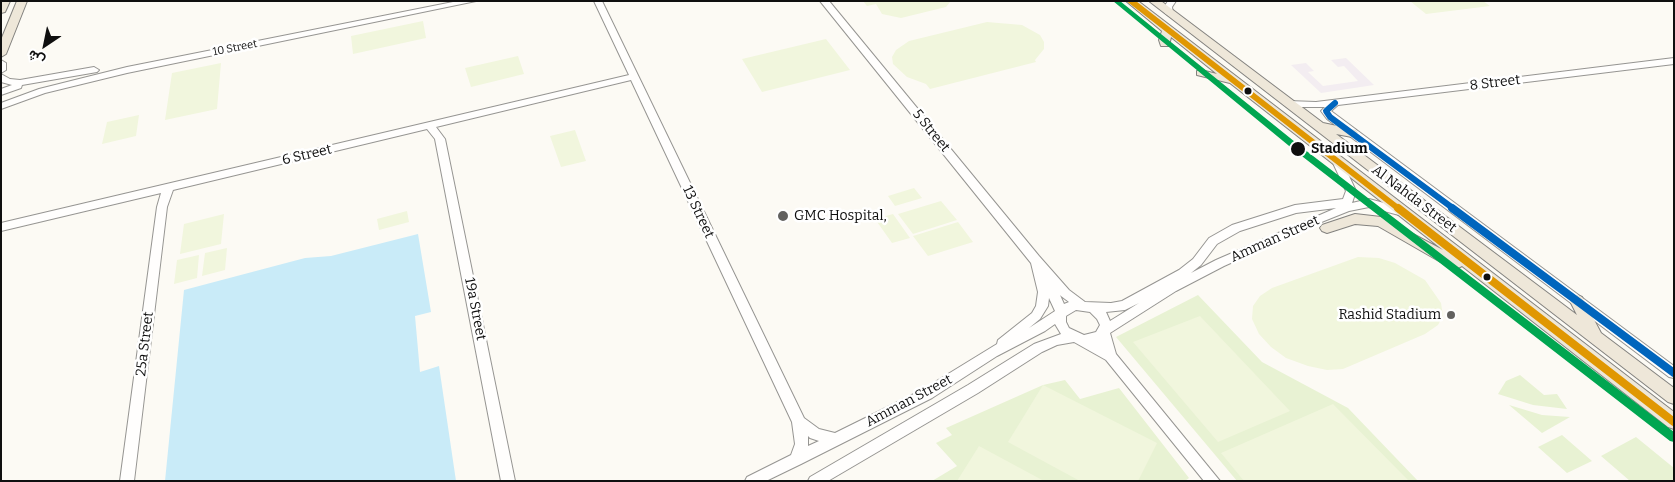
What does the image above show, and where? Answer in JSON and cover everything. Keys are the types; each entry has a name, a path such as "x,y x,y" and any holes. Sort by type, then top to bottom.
{"main road":[{"path":"1,10 5,1"},
{"path":"1,54 22,1"},
{"name":"Al Nahda Street","path":"1131,1 1674,422"},
{"path":"1136,1 1149,5 1156,3"},
{"name":"Al Nahda Street","path":"1156,3 1170,5 1288,104 1674,397"},
{"path":"1165,44 1164,40 1168,30"},
{"path":"1201,74 1232,80"},
{"path":"1312,122 1352,134"},
{"path":"1327,228 1355,219 1381,222 1492,282"},
{"path":"1577,301 1598,339"}],"street":[{"name":"10 Street","path":"1,78 7,82 15,83 61,76 440,1"},
{"name":"10 Street","path":"1,106 51,88 127,70 472,1"},
{"name":"13 Street","path":"598,1 799,422 802,444 796,460"},
{"name":"5 Street","path":"824,1 1037,262 1065,293 1084,306"},
{"name":"8 Street","path":"1288,104 1316,106 1674,60"},
{"path":"1,63 1,70"},
{"path":"1,97 8,97 49,85 127,70"},
{"path":"1,92 12,87 61,76"},
{"name":"6 Street","path":"1,227 635,79"},
{"path":"1336,103 1327,109 1326,113 1352,134 1674,374"},
{"path":"1312,122 1309,111 1316,106"},
{"path":"439,138 445,124"},
{"name":"19a Street","path":"430,127 439,138 508,481"},
{"name":"Amman Street","path":"1084,306 1111,308 1125,305 1183,272 1197,262 1213,241 1236,228 1295,210 1340,204 1348,201 1351,191 1338,163"},
{"name":"25a Street","path":"127,481 164,189"},
{"name":"Amman Street","path":"1105,331 1165,292 1220,263 1320,218 1346,208 1370,203 1400,210"},
{"path":"993,352 1036,316 1042,306 1044,292 1037,262"},
{"name":"5 Street","path":"1037,262 1061,313"},
{"path":"1110,356 1102,316 1084,306 1068,307 1061,313 1062,327 1110,356 1213,481"},
{"name":"Amman Street","path":"752,481 927,394 993,352 1040,328 1061,313"},
{"path":"1587,321 1592,319 1604,322"},
{"path":"1079,338 1096,338 1105,331"},
{"name":"Amman Street","path":"815,481 966,393 1038,348 1055,340 1079,338"},
{"path":"799,422 815,434 835,439"}],"shaded area":[{"path":"1346,58 1374,85 1321,93 1291,65 1306,63 1314,71 1308,72 1323,86 1358,81 1344,66 1338,67 1331,60"}],"green space":[{"path":"863,1 951,1 946,7 901,18 882,14 876,4 867,6"},
{"path":"1410,1 1483,1 1490,6 1426,14"},
{"path":"423,21 426,38 353,54 351,36"},
{"path":"987,22 1022,25 1040,35 1044,42 1044,49 1035,60 1036,62 930,89 926,84 907,77 893,64 892,57 896,50 909,41"},
{"path":"826,39 850,70 762,92 742,59"},
{"path":"518,56 524,74 471,87 465,68"},
{"path":"221,63 217,109 165,120 172,73"},
{"path":"139,115 136,136 102,144 107,122"},
{"path":"575,130 586,161 561,167 550,136"},
{"path":"914,188 922,198 895,206 888,196"},
{"path":"941,201 957,220 913,234 898,214"},
{"path":"407,211 409,222 379,230 377,219"},
{"path":"224,214 221,244 180,254 184,224"},
{"path":"893,214 910,238 892,243 875,219"},
{"path":"958,222 973,242 928,256 913,236"},
{"path":"227,248 225,270 202,276 205,253"},
{"path":"199,255 197,278 174,284 177,260"},
{"path":"1358,257 1379,258 1395,263 1425,280 1441,303 1443,316 1438,325 1425,334 1343,369 1327,370 1286,358 1271,347 1259,334 1252,319 1253,306 1260,296 1272,288"},
{"path":"1198,295 1262,362 1348,408 1418,481 1237,481 1116,337"},
{"path":"1200,316 1290,411 1218,442 1133,342"},
{"path":"1520,375 1544,395 1557,394 1567,409 1533,405 1498,394 1506,381"},
{"path":"1065,380 1080,399 1119,388 1189,478 1185,481 932,481 957,466 936,443 952,435 946,428 1043,385"},
{"path":"1043,385 1157,443 1138,481 1080,481 1008,442"},
{"path":"1333,404 1409,481 1244,481 1221,453"},
{"path":"1509,405 1542,415 1570,417 1542,433"},
{"path":"1562,435 1592,461 1567,473 1538,447"},
{"path":"1636,437 1674,468 1674,481 1630,481 1601,456"},
{"path":"979,446 1044,481 957,481"}],"water":[{"path":"418,234 431,312 415,316 420,372 439,366 456,481 165,481 184,290 305,258 331,256"}],"transit line":[{"path":"1116,1 1297,148 1674,438"},
{"path":"1131,1 1674,422"},
{"path":"1335,103 1326,111 1330,117 1674,373"}],"place":[{"name":"Stadium","path":"1298,149"},
{"name":"GMC Hospital,","path":"783,216"},
{"name":"Rashid Stadium","path":"1451,315"}]}
